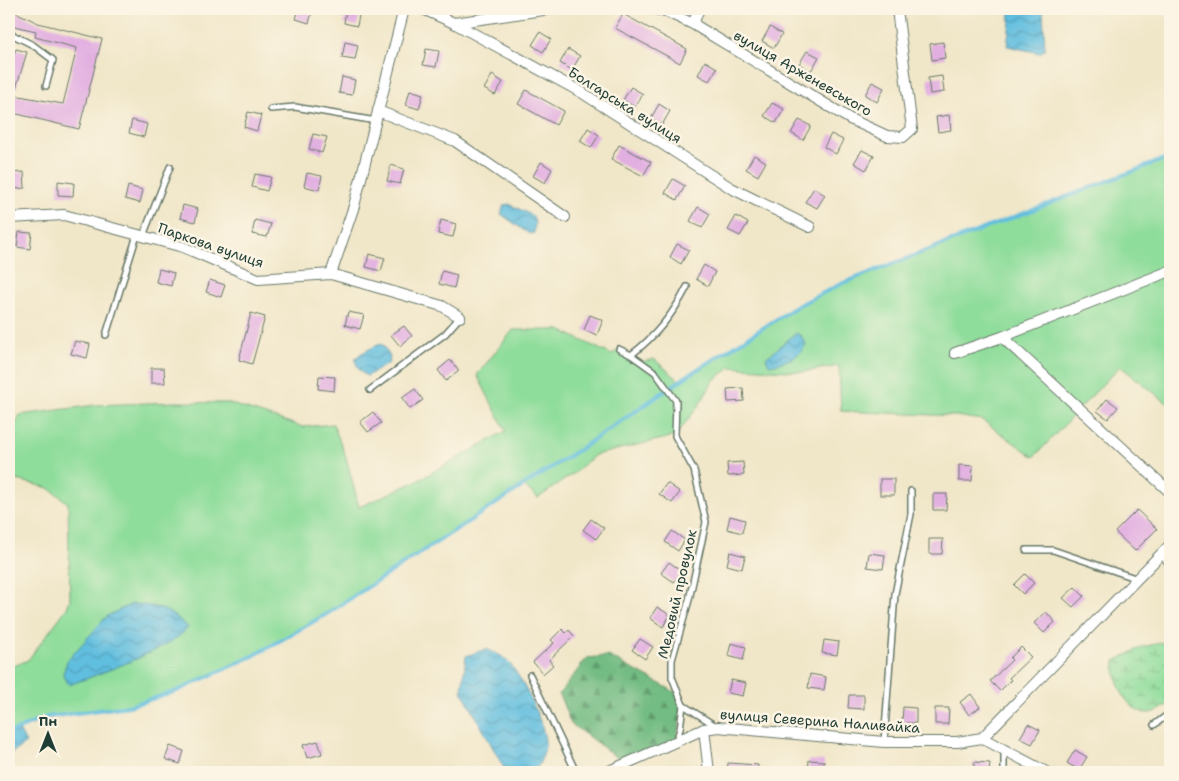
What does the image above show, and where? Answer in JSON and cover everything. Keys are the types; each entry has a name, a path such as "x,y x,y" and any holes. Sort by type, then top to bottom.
{"street":[{"path":"331,274 354,206 404,9"},
{"name":"Болгарська вулиця","path":"423,9 454,23 582,92 731,188 810,227"},
{"path":"454,23 550,9"},
{"name":"вулиця Арженевського","path":"654,9 665,11 693,24 850,119 887,136 903,137 912,129 897,9"},
{"path":"693,24 699,9"},
{"path":"377,116 455,141 565,217"},
{"name":"Паркова вулиця","path":"9,218 64,215 183,247 258,279 331,274 442,306 460,317"},
{"path":"955,353 1002,337 1170,271"},
{"path":"1002,337 1170,492"},
{"path":"1046,772 982,738 1170,545"},
{"path":"1163,553 1170,562"},
{"name":"вулиця Северина Наливайка","path":"606,772 704,729 718,727 884,742 957,742 982,738"},
{"path":"704,729 709,772"}],"lane":[{"path":"9,34 33,45 53,60 46,86"},
{"path":"271,109 295,107 377,116"},
{"path":"106,335 140,235 170,167"},
{"path":"631,355 662,328 676,308 687,287"},
{"path":"370,390 446,334 460,317"},
{"name":"Медовий провулок","path":"619,349 655,372 676,401 675,436 694,470 706,522 689,600 672,660 672,676 683,705 680,730 676,742"},
{"path":"884,742 896,594 911,514 911,491"},
{"path":"1026,550 1053,550 1138,579"},
{"path":"530,675 576,772"},
{"path":"683,705 718,727"},
{"path":"1154,725 1170,713"},
{"path":"1004,750 1004,772"}],"green space":[{"path":"1170,157 1170,400 1167,403 1120,366 1034,457 982,420 956,416 841,411 839,366 801,372 731,367 714,380 698,407 675,436 595,455 573,474 538,498 524,486 325,615 253,656 177,691 129,706 47,717 9,733 9,668 28,660 67,608 70,599 68,503 49,488 9,478 9,437 20,415 96,405 176,402 228,403 303,427 333,424 346,457 359,507 417,481 506,431 477,375 513,330 560,330 612,355 619,349 643,362 654,359 680,381 799,305 843,283"},
{"path":"1170,641 1170,702 1159,710 1148,713 1138,711 1123,695 1118,684 1115,661 1142,647"},
{"path":"608,656 679,694 683,705 676,742 626,764 571,724 559,694 587,658"}],"water":[{"path":"1009,9 1043,9 1045,49 1040,53 1007,46 1010,21"},
{"path":"509,204 533,216 535,223 534,233 529,234 501,214 504,205"},
{"path":"796,333 801,336 806,344 800,353 790,359 769,365 766,358"},
{"path":"379,344 383,345 390,357 389,363 367,376 359,369 355,359 360,354"},
{"path":"132,604 156,607 168,612 188,627 181,635 152,652 69,685 63,674 67,661 107,616"},
{"path":"486,649 502,657 511,666 525,687 537,713 542,726 545,744 542,758 534,772 506,772 462,691 466,656"},
{"path":"18,728 26,743 9,755 9,733"}],"building":[{"path":"9,9 38,23 102,39 79,129 9,112 9,53 14,54 16,49 27,52 14,95 63,104 77,48 35,37 36,31 9,25"},
{"path":"299,9 313,9 309,23 296,19"},
{"path":"346,9 360,10 357,26 344,23"},
{"path":"623,14 687,49 680,63 615,28"},
{"path":"770,27 782,34 774,48 762,41"},
{"path":"540,32 551,39 543,52 532,45"},
{"path":"345,42 358,45 355,60 342,58"},
{"path":"943,42 945,58 932,60 930,44"},
{"path":"426,49 439,51 436,67 423,65"},
{"path":"568,49 580,56 572,70 560,63"},
{"path":"807,51 819,57 811,71 799,64"},
{"path":"705,61 717,68 709,81 698,75"},
{"path":"492,75 503,82 495,95 484,89"},
{"path":"942,76 944,92 930,94 928,78"},
{"path":"342,77 355,80 352,95 339,93"},
{"path":"872,82 884,88 877,102 865,95"},
{"path":"631,87 643,94 635,107 623,100"},
{"path":"410,90 423,94 419,109 406,105"},
{"path":"526,90 564,111 556,125 518,104"},
{"path":"772,103 784,109 776,123 764,116"},
{"path":"659,104 670,111 662,125 651,118"},
{"path":"248,112 261,115 257,131 244,127"},
{"path":"949,115 951,130 938,132 936,117"},
{"path":"132,120 147,124 144,137 129,133"},
{"path":"799,120 811,126 803,140 791,133"},
{"path":"588,128 599,135 591,148 580,141"},
{"path":"313,134 327,137 322,153 309,149"},
{"path":"831,134 843,140 836,154 824,147"},
{"path":"619,145 651,162 643,176 611,159"},
{"path":"862,150 874,156 866,170 854,163"},
{"path":"754,155 766,162 758,176 746,169"},
{"path":"541,162 552,169 545,183 533,176"},
{"path":"391,165 404,169 400,184 387,181"},
{"path":"24,172 25,188 12,189 11,173"},
{"path":"307,173 322,176 319,190 304,186"},
{"path":"255,174 271,177 267,191 252,187"},
{"path":"673,179 685,186 677,200 665,193"},
{"path":"58,181 74,183 73,196 58,195"},
{"path":"128,186 143,190 140,203 125,199"},
{"path":"814,188 825,195 817,208 805,202"},
{"path":"183,205 198,209 195,222 180,218"},
{"path":"698,207 710,214 702,228 690,221"},
{"path":"736,216 748,223 740,236 728,230"},
{"path":"255,220 271,224 267,237 252,234"},
{"path":"441,220 456,224 453,237 438,234"},
{"path":"19,232 32,233 30,249 17,247"},
{"path":"677,244 689,250 681,264 670,257"},
{"path":"369,254 385,258 381,271 366,267"},
{"path":"704,265 715,272 708,286 696,279"},
{"path":"159,269 174,273 171,286 156,282"},
{"path":"442,271 457,275 454,288 439,284"},
{"path":"210,280 225,285 221,297 206,292"},
{"path":"348,312 364,315 360,329 345,325"},
{"path":"251,313 265,317 252,364 239,360"},
{"path":"590,315 603,320 597,335 584,330"},
{"path":"404,326 412,336 400,346 391,335"},
{"path":"75,341 90,344 87,358 71,354"},
{"path":"450,360 459,371 446,381 438,370"},
{"path":"151,368 164,368 165,383 151,383"},
{"path":"319,376 335,377 334,391 318,389"},
{"path":"743,388 744,401 728,402 727,389"},
{"path":"415,389 423,400 410,409 402,398"},
{"path":"1107,399 1118,407 1108,419 1097,411"},
{"path":"373,412 381,423 368,432 360,422"},
{"path":"743,462 744,475 728,476 727,463"},
{"path":"959,465 973,466 972,481 959,481"},
{"path":"880,479 894,479 894,495 880,495"},
{"path":"667,483 680,492 672,503 659,494"},
{"path":"933,494 947,494 946,510 933,510"},
{"path":"1137,510 1157,529 1135,551 1115,532"},
{"path":"730,516 745,520 742,533 727,529"},
{"path":"591,519 604,528 596,539 583,530"},
{"path":"672,531 685,540 678,551 665,542"},
{"path":"929,539 943,539 942,554 929,554"},
{"path":"730,552 745,556 742,569 727,565"},
{"path":"869,553 885,555 883,569 867,567"},
{"path":"669,562 682,571 674,582 661,573"},
{"path":"1025,574 1034,583 1023,594 1014,585"},
{"path":"1075,587 1084,596 1073,607 1063,598"},
{"path":"657,607 670,615 663,627 650,618"},
{"path":"1046,612 1055,622 1044,633 1034,623"},
{"path":"562,629 566,633 569,630 574,636 549,660 553,665 543,674 533,662 554,643 551,640"},
{"path":"640,639 653,647 645,659 632,650"},
{"path":"824,640 839,642 837,655 822,653"},
{"path":"731,643 746,647 743,660 728,656"},
{"path":"1021,647 1031,657 1009,678 1011,680 1000,691 990,681 1012,660 1010,658"},
{"path":"810,674 826,677 824,690 808,688"},
{"path":"731,680 746,683 743,696 728,693"},
{"path":"971,694 980,707 969,715 960,702"},
{"path":"849,695 864,695 864,709 848,708"},
{"path":"903,707 916,708 916,723 902,723"},
{"path":"935,708 949,708 948,724 935,724"},
{"path":"1028,724 1040,730 1032,744 1020,738"},
{"path":"318,741 322,754 307,758 303,745"},
{"path":"170,746 184,751 180,764 165,759"},
{"path":"1075,750 1087,757 1079,770 1067,763"},
{"path":"809,760 824,761 824,772 808,772"},
{"path":"974,762 990,763 989,772 974,772"},
{"path":"728,763 758,765 758,772 727,772"}],"waterway":[{"path":"9,733 47,717 129,706 177,691 253,656 325,615 589,443 687,376 799,305 843,283 1170,157"}]}
